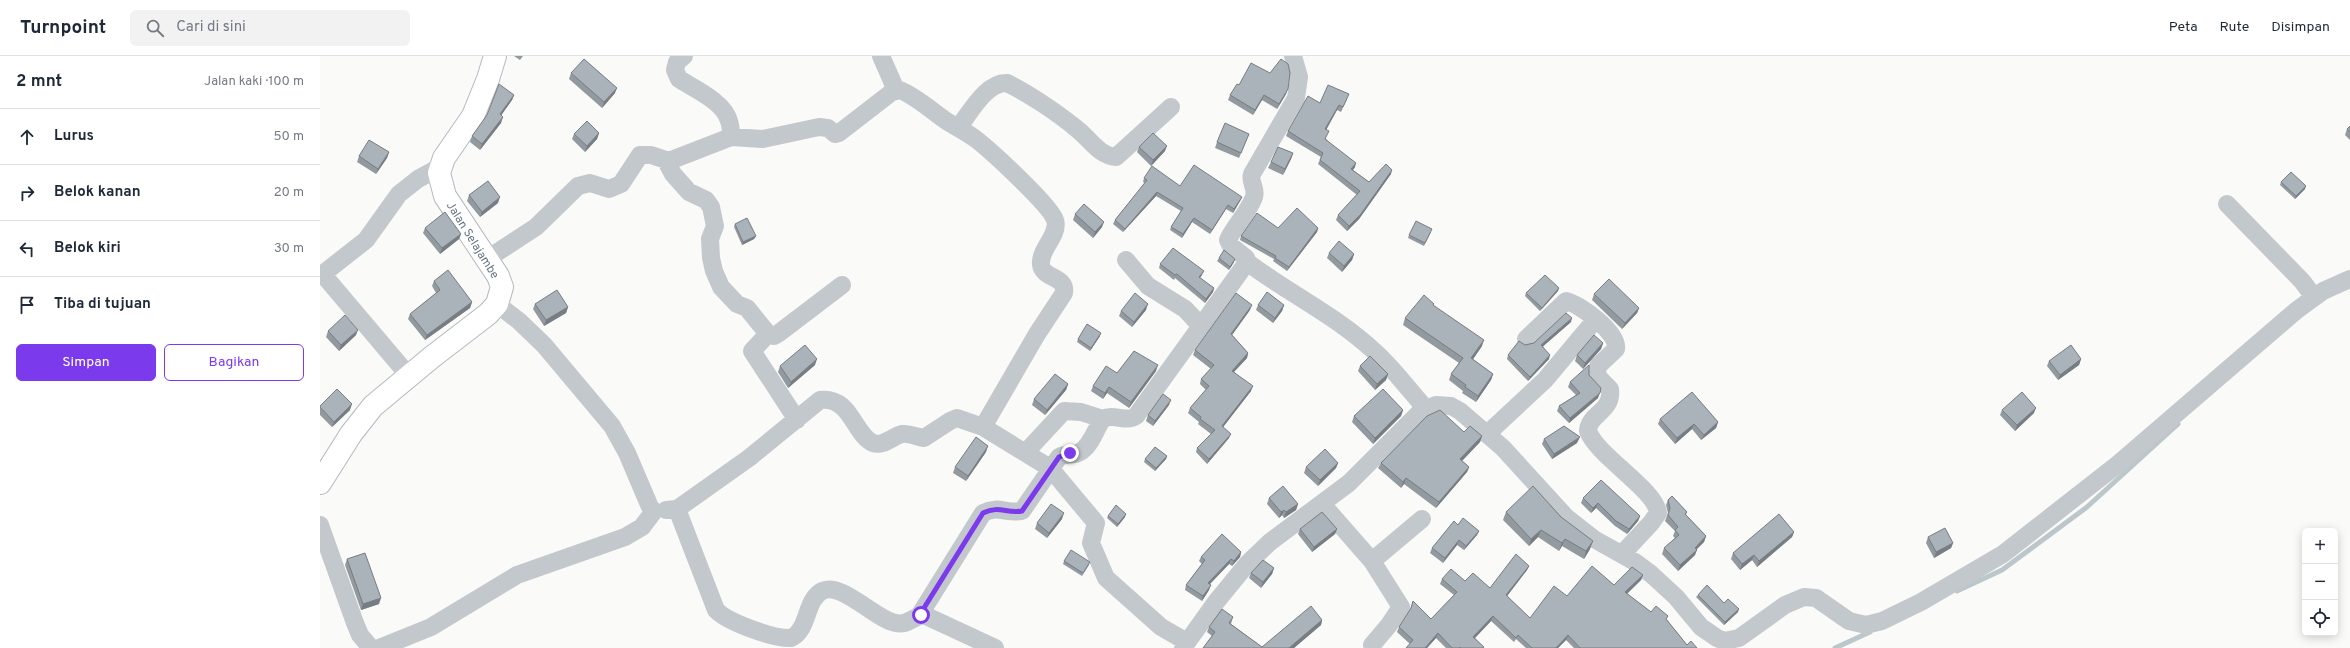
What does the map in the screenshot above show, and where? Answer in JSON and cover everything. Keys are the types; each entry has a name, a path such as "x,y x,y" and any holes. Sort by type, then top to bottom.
{"street":[{"path":"409,376 326,278 324,273 366,240 399,194 418,179 440,167 449,150 473,116 488,79 495,56"},
{"path":"684,56 677,62 677,76 679,80 713,101 724,112 729,120 731,137"},
{"path":"881,56 896,90"},
{"path":"1293,56 1299,77 1296,98 1252,174 1251,181 1255,190 1253,199 1228,240 1231,246 1246,258 1247,262 1275,283 1342,326 1375,352 1426,409"},
{"path":"958,128 987,92 996,85 1007,83 1077,129 1099,150 1107,155 1116,157 1171,107"},
{"path":"487,259 536,226 578,186 590,183 609,189 621,184 640,155 651,155 666,161 679,158 731,137 763,139 819,127 828,128 835,134 839,133 896,90 906,92 977,140 1046,206 1054,216 1055,230 1043,251 1041,267 1044,272 1055,277 1062,284 1064,290 983,427"},
{"path":"666,161 673,174 689,192 706,200 711,207 714,216 714,226 710,239 711,258 721,288 737,304 747,308 768,334 774,336 779,333 842,285"},
{"name":"Jalan Selajambe","path":"440,167 440,180 446,196 498,276 502,287 497,304"},
{"path":"2227,204 2302,280 2314,297"},
{"path":"1126,260 1148,286 1185,309 1201,326"},
{"path":"1024,453 1064,411 1081,412 1103,419 1112,417 1130,419 1136,416 1247,262"},
{"path":"379,648 431,627 516,575 625,537 642,527 654,511 677,509 749,458 820,400 826,399 842,406 867,438 875,444 881,444 902,434 928,437 950,421 957,418 983,427 1050,468 1096,523 1091,543 1106,578 1185,645 1216,602 1248,563 1270,542 1322,505 1349,483 1394,436 1426,409 1436,405 1450,406 1460,411 1525,470 1566,517 1594,539 1622,554 1651,574 1676,597 1701,627 1724,641 1739,638 1785,604 1804,597 1816,598 1854,623 1866,625 1882,621 1950,587 2018,542 2118,464 2180,409 2314,297 2336,284 2350,279"},
{"path":"1526,339 1566,301 1578,306 1596,319 1613,338 1616,348 1602,362 1597,370 1596,376 1610,389 1610,399 1608,404 1590,424 1588,431 1590,435 1658,507 1656,518 1622,554"},
{"path":"320,483 366,414 409,376 488,314 497,304 519,321 538,340 612,426 627,453 650,507 654,511"},
{"path":"1487,434 1545,380 1596,319"},
{"path":"768,334 752,352 797,420"},
{"path":"677,509 714,604 724,616 770,634 791,638 800,630 814,598 821,591 829,588 843,593 891,622 905,624 919,616 978,518 983,513 997,508 1013,512 1022,511 1050,468 1059,457 1065,454 1077,454 1085,448 1103,419"},
{"path":"1322,505 1372,561 1401,607 1389,625 1372,645"},
{"path":"1372,561 1422,519"},
{"path":"320,525 355,623 360,635 371,648"},
{"path":"919,616 932,618 994,648"}],"building":[{"path":"584,59 617,88 604,102 571,73"},
{"path":"1281,59 1288,64 1290,73 1288,89 1279,104 1264,95 1255,110 1230,95 1237,84 1239,85 1251,63 1270,73"},
{"path":"499,84 514,95 500,114 503,117 482,144 472,136 487,115"},
{"path":"1328,85 1349,94 1343,107 1339,105 1325,129 1329,131 1325,139 1356,163 1351,169 1369,182 1386,164 1392,170 1361,214 1349,226 1338,215 1360,191 1320,160 1323,153 1288,131 1308,96 1320,103"},
{"path":"587,121 599,133 587,146 574,134"},
{"path":"1225,123 1249,134 1241,153 1217,142"},
{"path":"1153,133 1167,146 1153,160 1139,147"},
{"path":"369,140 389,152 378,169 359,156"},
{"path":"1278,147 1293,153 1285,169 1271,162"},
{"path":"1194,165 1242,197 1234,209 1228,205 1212,230 1194,218 1183,234 1171,227 1183,208 1157,192 1125,229 1115,220 1147,180 1144,178 1152,166 1180,186"},
{"path":"2291,172 2306,186 2296,196 2281,182"},
{"path":"488,181 500,197 482,212 469,195"},
{"path":"1084,204 1104,222 1095,232 1075,214"},
{"path":"1297,208 1318,228 1289,267 1275,258 1276,256 1241,236 1257,213 1278,228"},
{"path":"445,212 461,234 442,248 425,228"},
{"path":"747,218 756,236 743,242 735,224"},
{"path":"1416,221 1432,229 1425,243 1409,235"},
{"path":"1339,241 1354,254 1344,266 1329,253"},
{"path":"1173,248 1204,271 1199,277 1214,288 1206,299 1177,274 1175,275 1160,264"},
{"path":"1224,250 1235,259 1230,267 1219,258"},
{"path":"448,270 472,302 427,335 410,314 440,290 434,281"},
{"path":"1545,275 1559,288 1542,308 1526,293"},
{"path":"1609,279 1639,308 1625,323 1594,294"},
{"path":"557,290 568,307 546,320 535,304"},
{"path":"1267,292 1284,305 1275,318 1258,305"},
{"path":"1135,293 1148,304 1134,322 1121,311"},
{"path":"1236,293 1252,305 1231,334 1248,353 1232,371 1253,386 1222,426 1231,434 1209,459 1197,448 1215,430 1200,419 1201,417 1190,408 1209,386 1201,379 1214,365 1195,350"},
{"path":"1424,295 1434,304 1433,305 1484,340 1471,358 1493,374 1478,396 1465,387 1466,385 1451,374 1463,358 1405,318"},
{"path":"1566,313 1572,318 1541,345 1550,355 1530,377 1508,355 1519,341 1525,345 1534,343"},
{"path":"345,315 358,330 341,345 328,331"},
{"path":"1087,324 1101,333 1091,348 1078,339"},
{"path":"1594,335 1603,343 1585,363 1577,355"},
{"path":"805,345 817,359 791,382 780,366"},
{"path":"2071,345 2081,359 2060,375 2049,361"},
{"path":"1134,351 1158,365 1131,402 1109,387 1105,393 1093,386 1106,366 1117,373"},
{"path":"1370,356 1388,374 1377,384 1360,366"},
{"path":"1589,365 1589,375 1601,388 1600,393 1570,418 1559,406 1580,393 1570,382"},
{"path":"1055,374 1068,384 1047,410 1034,399"},
{"path":"337,389 352,404 334,422 320,406"},
{"path":"1383,389 1403,410 1375,438 1354,416"},
{"path":"1692,392 1718,422 1704,435 1694,424 1677,438 1660,419"},
{"path":"2022,392 2036,408 2017,425 2002,410"},
{"path":"1163,394 1171,400 1155,421 1148,415"},
{"path":"1440,410 1464,432 1470,426 1482,436 1460,459 1469,467 1439,502 1406,478 1403,482 1381,463 1427,416"},
{"path":"1564,426 1580,437 1554,454 1544,439"},
{"path":"976,437 988,446 968,476 955,467"},
{"path":"1155,447 1167,456 1156,468 1145,459"},
{"path":"1325,449 1338,463 1320,480 1306,467"},
{"path":"1601,480 1640,516 1629,529 1616,521 1598,503 1593,508 1583,498"},
{"path":"1283,486 1298,504 1286,512 1284,510 1281,512 1269,498"},
{"path":"1533,486 1561,517 1593,541 1586,551 1565,539 1562,543 1541,530 1531,539 1506,512"},
{"path":"1672,496 1687,512 1685,514 1706,536 1695,548 1697,550 1680,565 1664,548 1679,535 1675,530 1678,527 1668,515 1670,508 1668,500"},
{"path":"1051,504 1064,513 1049,533 1037,523"},
{"path":"1116,505 1126,514 1118,524 1108,516"},
{"path":"1322,512 1337,529 1314,547 1300,529"},
{"path":"1779,514 1794,532 1759,561 1754,555 1742,564 1733,553"},
{"path":"1463,518 1479,531 1466,546 1459,540 1445,558 1432,548 1454,521 1458,525"},
{"path":"1945,528 1953,543 1936,552 1928,537"},
{"path":"1222,534 1241,552 1234,561 1231,559 1208,583 1211,585 1203,596 1186,585 1205,560 1201,557"},
{"path":"1071,550 1090,562 1083,573 1064,561"},
{"path":"365,553 381,598 363,604 347,559"},
{"path":"1516,554 1529,566 1506,595 1530,618 1554,586 1567,596 1592,566 1614,585 1632,567 1643,575 1625,592 1651,612 1656,606 1668,616 1666,619 1687,645 1691,641 1697,648 1580,648 1568,635 1556,648 1532,648 1518,635 1516,638 1493,616 1473,637 1484,647 1483,648 1452,648 1438,633 1425,648 1406,648 1413,640 1399,627 1411,608 1413,601 1431,619 1457,592 1442,579 1451,569 1465,581 1473,573 1490,588"},
{"path":"1263,560 1274,568 1263,582 1251,573"},
{"path":"1707,585 1724,603 1728,599 1739,609 1725,622 1698,595"},
{"path":"1311,606 1322,620 1289,648 1203,648 1215,632 1209,627 1222,609 1233,617 1229,623 1262,647"}],"waterway":[{"path":"1957,591 2002,570 2087,507 2178,424"},
{"path":"1835,648 1870,632"}],"route":[{"path":"921,615 919,616 978,518 983,513 997,508 1013,512 1022,511 1050,468 1059,457 1070,453"}]}
